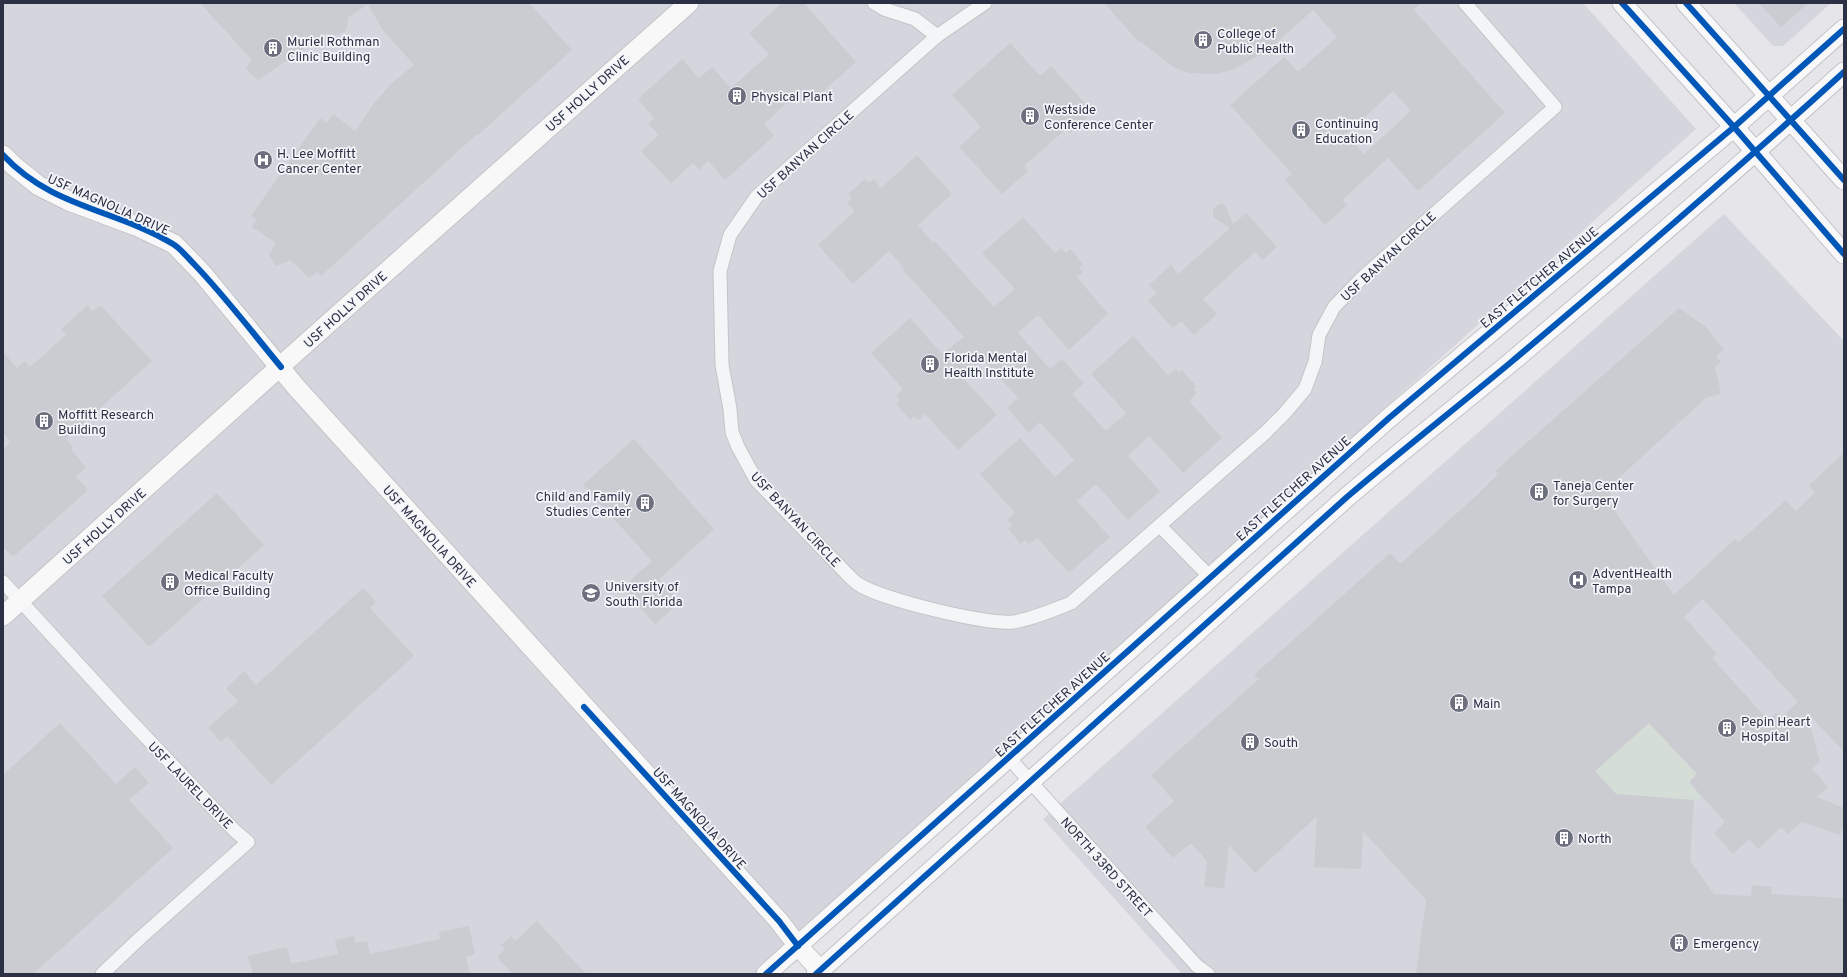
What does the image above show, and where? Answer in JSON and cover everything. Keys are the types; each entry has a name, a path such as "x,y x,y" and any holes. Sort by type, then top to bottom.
{"main road":[{"name":"USF HOLLY DRIVE","path":"3,616 689,3"},
{"path":"1622,3 1734,127 1844,254"},
{"path":"1686,3 1844,180"},
{"name":"EAST FLETCHER AVENUE","path":"766,974 1395,413 1734,127 1844,29"},
{"path":"818,972 1347,497 1509,363 1755,152 1844,72"},
{"name":"USF MAGNOLIA DRIVE","path":"3,154 14,166 39,186 69,201 136,226 174,244 202,273 296,387 779,922 818,972"}],"street":[{"path":"874,3 884,9 915,19 937,36"},
{"name":"USF BANYAN CIRCLE","path":"985,3 937,36 757,196 730,235 720,271 720,326 722,365 730,409 732,432 738,447 756,480 849,576 859,585 898,599 980,620 1012,622 1071,603 1266,432 1305,389 1315,362 1319,335 1334,307 1347,293 1555,107 1465,3"},
{"path":"1160,526 1210,577"},
{"name":"USF LAUREL DRIVE","path":"3,582 124,714 234,830 248,842 102,974"},
{"name":"NORTH 33RD STREET","path":"1009,758 1193,962 1208,974"}],"shaded area":[{"name":"University of South Florida","path":"3,3 1583,3 1696,129 754,974 3,974"},
{"path":"1734,3 1831,3 1783,46 1773,46"},
{"name":"AdventHealth Tampa","path":"1724,214 1844,341 1844,974 1182,974 1043,819"},
{"path":"1615,686 1697,774 1689,783 1702,797 1684,812 1676,799 1616,794 1595,771 1636,735"}],"building":[{"path":"200,3 529,3 572,50 321,276 317,272 309,278 290,260 276,266 269,255 276,243 252,227 257,219 251,216 320,118 327,123 333,114 355,131 374,103 393,82 414,65 382,29 368,4 348,18 348,24 345,31 338,35 326,34 258,80 246,69 252,60"},
{"name":"Physical Plant","path":"782,3 804,3 856,62 811,102 801,90 764,124 774,136 725,180 708,161 699,170 693,163 671,183 641,151 659,135 648,124 654,118 638,99 682,59 699,78 712,67 731,88 769,54 749,33"},
{"name":"Continuing Education","path":"1104,3 1421,3 1414,10 1505,113 1418,191 1388,158 1342,200 1347,205 1325,225 1285,180 1292,174 1230,105 1284,57 1298,72 1337,37 1313,10 1274,45 1275,47 1232,70 1216,74 1188,73 1172,66 1140,41 1139,42","holes":["1393,91 1411,111 1364,154 1346,134"]},
{"path":"1759,3 1808,3 1781,27"},
{"name":"Westside Conference Center","path":"1010,43 1040,76 1051,66 1093,112 1070,133 1066,129 1024,166 1028,171 1002,194 959,147 981,127 952,95"},
{"name":"Florida Mental Health Institute","path":"917,155 952,194 918,225 933,243 935,241 994,307 1015,289 982,253 1023,217 1055,253 1061,248 1066,253 1070,249 1083,264 1079,268 1083,272 1077,277 1108,314 1069,350 1038,315 1018,333 1050,369 1062,359 1084,383 1072,394 1106,431 1126,413 1091,374 1133,336 1168,375 1175,369 1179,373 1182,370 1196,386 1193,389 1197,393 1189,401 1222,438 1183,473 1149,436 1128,456 1160,491 1128,520 1096,484 1077,501 1110,537 1069,573 1037,538 1029,544 1025,540 1021,544 1008,529 1012,525 1007,520 1015,513 980,474 1020,438 1055,477 1074,460 1040,422 1029,433 1007,408 1018,398 984,360 964,379 997,415 958,450 925,414 918,420 914,416 910,420 896,404 900,400 896,396 903,389 871,353 910,318 942,354 964,337 903,270 904,268 889,251 853,284 818,245 855,211 847,203 852,199 848,194 865,179 869,183 874,179 881,188"},
{"path":"1219,204 1223,204 1226,207 1233,224 1246,213 1277,247 1263,260 1255,252 1203,299 1217,314 1194,335 1181,321 1173,328 1148,301 1157,293 1149,285 1171,265 1178,274 1230,228 1213,217 1213,209"},
{"name":"Moffitt Research Building","path":"88,305 92,311 101,306 152,361 66,439 73,447 71,450 86,467 76,477 88,490 13,557 3,547 3,449 11,442 3,433 3,352 17,368 25,361 30,367 66,335 61,329"},
{"name":"AdventHealth Tampa","path":"1679,308 1706,327 1724,350 1716,356 1721,362 1715,367 1721,394 1707,397 1620,477 1611,491 1610,503 1674,595 1735,539 1738,543 1786,500 1796,511 1815,493 1809,485 1844,453 1844,752 1806,711 1820,762 1812,769 1828,787 1817,797 1844,808 1844,825 1840,835 1802,822 1788,834 1781,827 1758,849 1749,839 1733,854 1714,833 1725,822 1689,782 1697,774 1649,723 1595,771 1616,794 1694,800 1690,861 1714,894 1751,896 1752,885 1772,887 1771,894 1844,898 1844,974 1416,974 1426,900 1363,831 1361,869 1314,867 1317,816 1255,873 1229,845 1224,888 1204,887 1207,861 1191,843 1173,858 1145,827 1174,801 1151,775 1259,679 1254,675 1390,553 1400,564 1475,497 1498,474 1495,471","holes":["1703,599 1798,702 1783,716 1776,713 1768,720 1712,658 1717,654 1684,617"]},
{"name":"Child and Family Studies Center","path":"634,439 714,529 659,579 680,602 655,624 622,588 652,561 583,485"},
{"name":"Medical Faculty Office Building","path":"217,493 264,545 149,647 102,596"},
{"path":"363,588 376,602 370,608 414,656 271,785 227,736 221,742 208,728 238,701 226,688 244,671 256,685"},
{"path":"60,723 116,784 135,767 149,783 129,800 173,848 33,974 3,974 3,775"},
{"path":"537,921 586,974 513,974 497,957 505,949 501,945 511,936 515,941"},
{"path":"469,926 475,954 466,957 470,974 253,974 248,956 287,947 291,964 338,954 335,940 354,936 355,943 367,941 370,954 440,939 439,932"}],"cycle path":[{"path":"1622,3 1734,127 1844,254"},
{"path":"1686,3 1844,180"},
{"path":"766,974 1389,418 1734,127 1844,29"},
{"path":"816,974 1347,497 1595,291 1720,183 1844,72"},
{"path":"3,155 22,173 42,186 63,197 151,232 176,246 216,288 281,367"},
{"path":"584,707 779,921 798,946"}],"place":[{"name":"College of Public Health","path":"1203,40"},
{"name":"Muriel Rothman Clinic Building","path":"273,48"},
{"name":"Physical Plant","path":"737,96"},
{"name":"Westside Conference Center","path":"1030,116"},
{"name":"Continuing Education","path":"1301,130"},
{"name":"H. Lee Moffitt Cancer Center","path":"263,160"},
{"name":"Florida Mental Health Institute","path":"930,364"},
{"name":"Moffitt Research Building","path":"44,421"},
{"name":"Taneja Center for Surgery","path":"1539,492"},
{"name":"Child and Family Studies Center","path":"645,503"},
{"name":"AdventHealth Tampa","path":"1578,580"},
{"name":"Medical Faculty Office Building","path":"170,582"},
{"name":"University of South Florida","path":"591,593"},
{"name":"Main","path":"1459,703"},
{"name":"Pepin Heart Hospital","path":"1727,728"},
{"name":"South","path":"1250,742"},
{"name":"North","path":"1564,838"},
{"name":"Emergency","path":"1679,943"}]}
